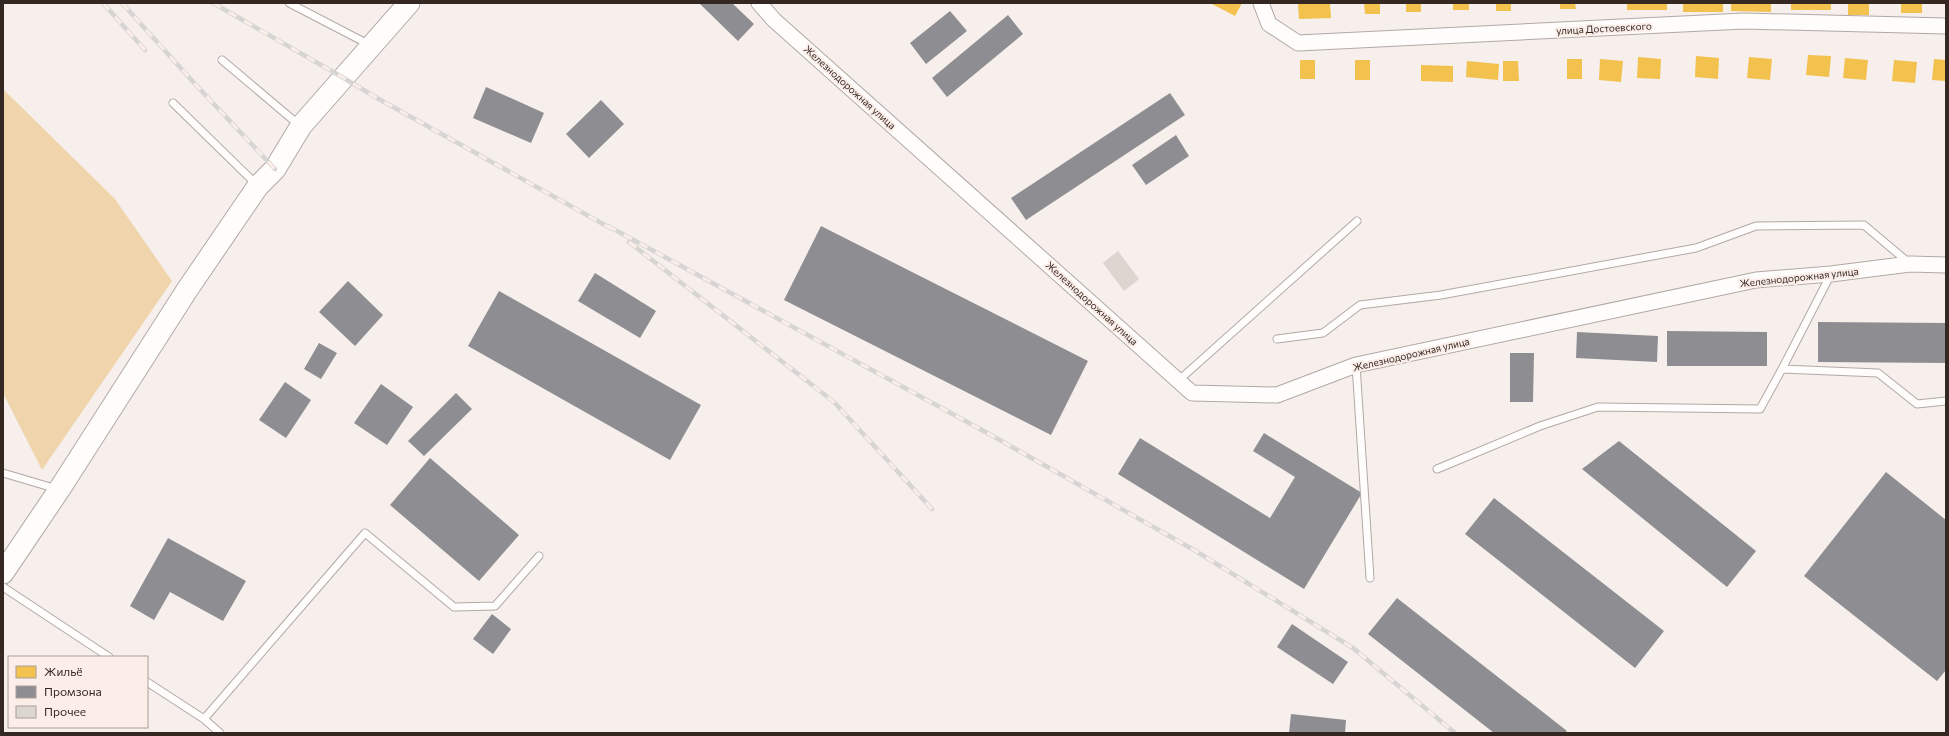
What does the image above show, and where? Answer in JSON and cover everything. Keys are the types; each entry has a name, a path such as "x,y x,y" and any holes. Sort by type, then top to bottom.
{"main road":[{"path":"3,574 59,490 187,290 258,186 275,169 301,126 408,3"}],"street":[{"name":"Железнодорожная улица","path":"759,3 774,20 1192,393 1277,395 1356,365 1756,280 1831,274 1910,264 1946,265"},
{"name":"улица Достоевского","path":"1261,3 1269,24 1298,43 1744,21 1946,26"}],"lane":[{"path":"289,3 370,45"},
{"path":"222,60 301,126"},
{"path":"173,103 258,186"},
{"path":"1178,380 1357,221"},
{"path":"1277,339 1323,333 1360,306 1441,295 1696,248 1756,226 1864,225 1910,264"},
{"path":"1437,468 1540,426 1598,407 1760,409 1831,274"},
{"path":"1356,365 1370,578"},
{"path":"1782,368 1878,373 1917,404 1946,401"},
{"path":"3,473 59,490"},
{"path":"204,719 365,533 454,607 494,606 539,556"},
{"path":"3,587 107,656"},
{"path":"148,683 204,719 220,733"}],"shaded area":[{"path":"3,89 115,199 172,281 42,470 3,393"}],"building: Жильё":[{"path":"1210,3 1242,3 1235,16"},
{"path":"1298,3 1330,3 1331,18 1299,19"},
{"path":"1364,3 1380,3 1380,14 1365,14"},
{"path":"1406,3 1421,3 1421,12 1406,12"},
{"path":"1453,3 1469,3 1469,10 1453,10"},
{"path":"1496,3 1511,3 1511,11 1496,11"},
{"path":"1560,3 1575,3 1576,9 1560,9"},
{"path":"1627,3 1667,3 1667,10 1627,10"},
{"path":"1683,3 1723,3 1723,12 1683,12"},
{"path":"1731,3 1771,3 1771,12 1731,11"},
{"path":"1791,3 1831,3 1831,10 1791,10"},
{"path":"1848,3 1869,3 1869,15 1848,15"},
{"path":"1901,3 1922,3 1922,13 1901,13"},
{"path":"1808,55 1831,56 1829,77 1806,75"},
{"path":"1696,56 1719,58 1718,79 1695,77"},
{"path":"1638,57 1661,59 1660,79 1637,78"},
{"path":"1749,57 1772,59 1770,80 1747,78"},
{"path":"1845,58 1868,60 1866,80 1843,78"},
{"path":"1567,59 1582,59 1582,79 1567,79"},
{"path":"1600,59 1623,61 1621,82 1599,80"},
{"path":"1934,59 1946,60 1946,81 1932,80"},
{"path":"1300,60 1315,60 1315,79 1300,79"},
{"path":"1355,60 1370,60 1370,80 1355,80"},
{"path":"1894,60 1917,62 1915,83 1892,81"},
{"path":"1467,61 1499,64 1498,80 1466,77"},
{"path":"1503,61 1518,61 1519,81 1503,81"},
{"path":"1421,65 1453,66 1453,82 1421,81"}],"building: Промзона":[{"path":"699,3 732,3 754,24 738,41"},
{"path":"950,11 967,31 926,64 910,43"},
{"path":"1008,15 1023,34 947,97 932,78"},
{"path":"486,87 544,113 531,143 473,118"},
{"path":"1170,93 1185,115 1026,220 1011,198"},
{"path":"601,100 624,124 589,158 566,134"},
{"path":"1176,135 1189,156 1146,185 1132,165"},
{"path":"821,226 1088,361 1051,435 784,300"},
{"path":"595,273 656,311 640,338 578,301"},
{"path":"348,281 383,315 355,346 319,312"},
{"path":"499,291 701,405 670,460 468,346"},
{"path":"1818,322 1946,323 1946,363 1818,362"},
{"path":"1667,331 1767,332 1767,366 1667,366"},
{"path":"1577,332 1658,336 1657,362 1576,358"},
{"path":"319,343 337,353 321,379 304,369"},
{"path":"1510,353 1534,353 1533,402 1510,402"},
{"path":"285,382 311,400 286,438 259,420"},
{"path":"381,384 413,407 387,445 354,423"},
{"path":"456,393 472,409 424,456 408,441"},
{"path":"1264,433 1362,493 1304,589 1118,474 1140,438 1270,518 1295,477 1253,451"},
{"path":"1619,441 1756,551 1727,587 1582,469"},
{"path":"430,458 519,535 479,581 390,505"},
{"path":"1886,472 1946,520 1946,670 1937,681 1804,576"},
{"path":"1494,498 1664,631 1635,668 1465,534"},
{"path":"168,538 246,581 223,621 170,592 154,620 130,606"},
{"path":"1397,598 1567,731 1565,733 1494,733 1368,634"},
{"path":"492,614 511,629 493,654 473,639"},
{"path":"1292,624 1348,662 1333,684 1277,647"},
{"path":"1291,714 1346,720 1345,733 1289,733"}],"building: Прочее":[{"path":"1118,251 1139,279 1124,291 1103,263"}],"railway":[{"path":"103,3 145,50"},
{"path":"122,3 195,84 275,169"},
{"path":"213,3 377,98 612,229"},
{"path":"608,226 991,435 1194,550 1353,648 1455,733"},
{"path":"629,242 834,402 932,509"}]}
